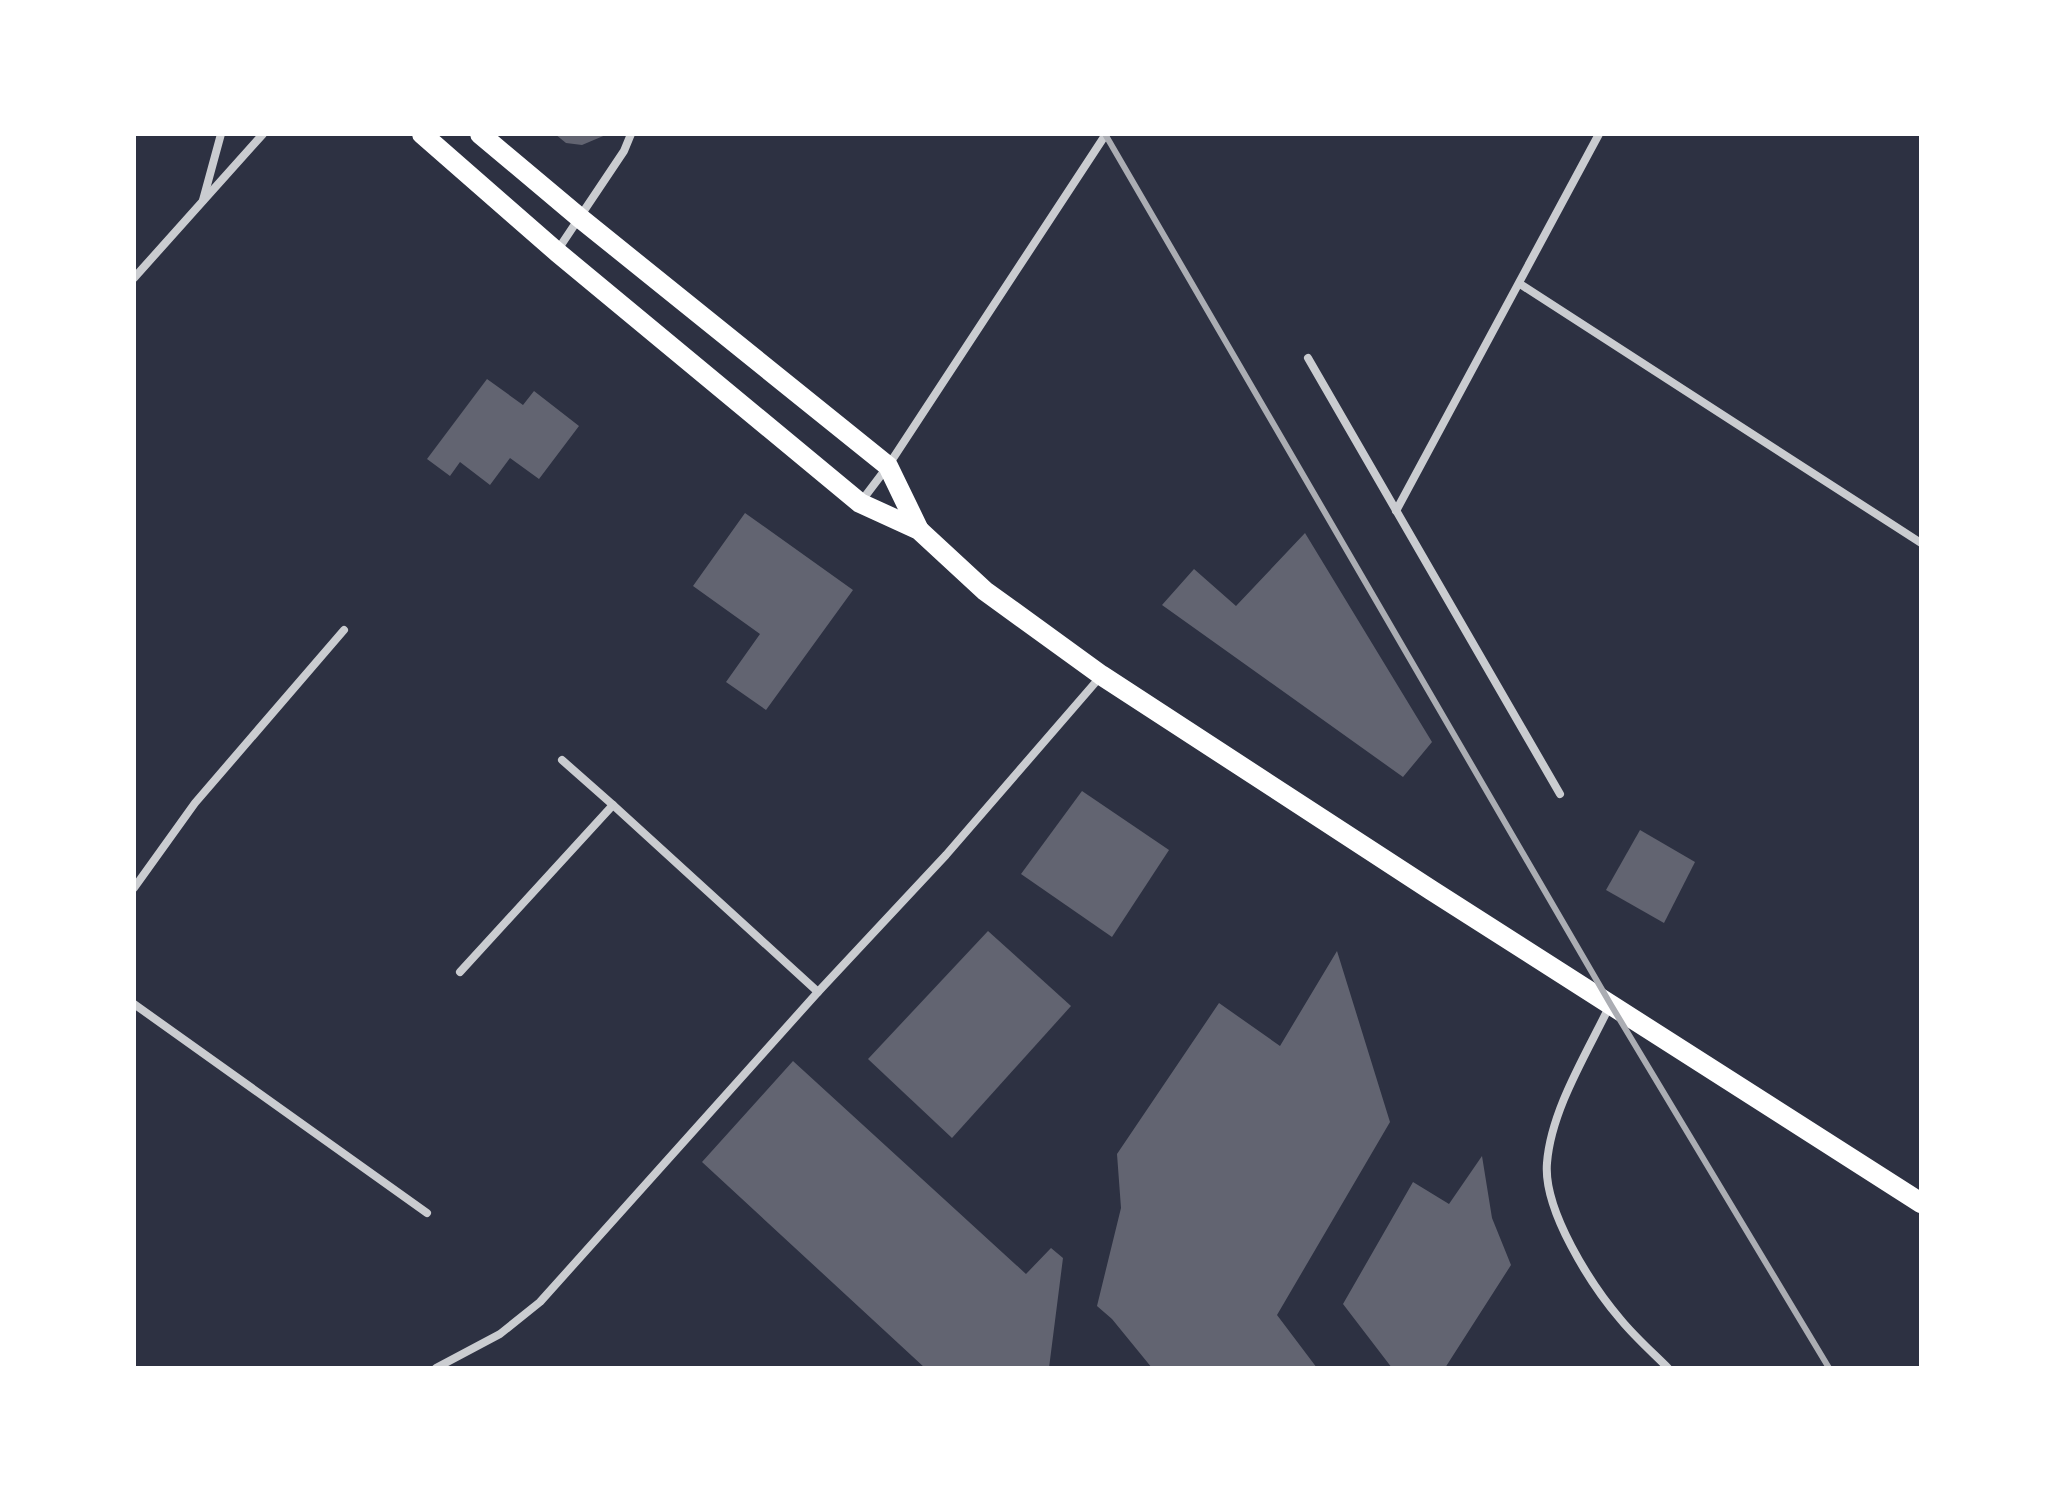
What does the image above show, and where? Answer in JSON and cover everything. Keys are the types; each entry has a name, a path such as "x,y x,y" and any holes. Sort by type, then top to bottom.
{"main road":[{"path":"422,134 557,252 860,503 919,530 985,591 1101,675 1407,875 1920,1199"},
{"path":"480,134 888,466 919,530"}],"street":[{"path":"201,204 221,134"},
{"path":"134,278 263,134"},
{"path":"557,252 624,151 631,134"},
{"path":"860,503 888,466 1106,134"},
{"path":"1396,511 1599,134"},
{"path":"1520,284 1921,543"},
{"path":"1308,358 1560,794"},
{"path":"134,888 195,803 344,630"},
{"path":"436,1368 500,1334 540,1302 818,992 946,855 1101,675"},
{"path":"562,760 818,992"},
{"path":"460,972 613,805"},
{"path":"134,1004 427,1213"},
{"path":"1611,1005 1570,1089 1550,1142 1546,1166 1551,1197 1560,1223 1583,1268 1621,1320 1668,1368"}],"building":[{"path":"555,134 608,134 582,145 566,143"},
{"path":"487,379 523,405 534,391 579,426 539,479 510,458 490,485 460,462 450,476 427,459"},
{"path":"745,513 853,590 766,710 726,682 760,634 693,586"},
{"path":"1305,533 1432,742 1403,777 1162,605 1194,569 1236,606"},
{"path":"1082,791 1169,850 1112,937 1021,874"},
{"path":"1640,830 1695,862 1664,923 1606,890"},
{"path":"988,931 1071,1006 952,1138 868,1059"},
{"path":"1337,951 1390,1122 1277,1315 1317,1368 1152,1368 1112,1319 1097,1306 1121,1208 1117,1154 1219,1003 1280,1046"},
{"path":"793,1061 1026,1274 1051,1248 1063,1258 1049,1368 925,1368 702,1162"},
{"path":"1482,1156 1492,1218 1511,1265 1445,1368 1392,1368 1343,1304 1413,1182 1449,1204"}],"railway":[{"path":"1105,134 1611,1005 1829,1368"}]}
